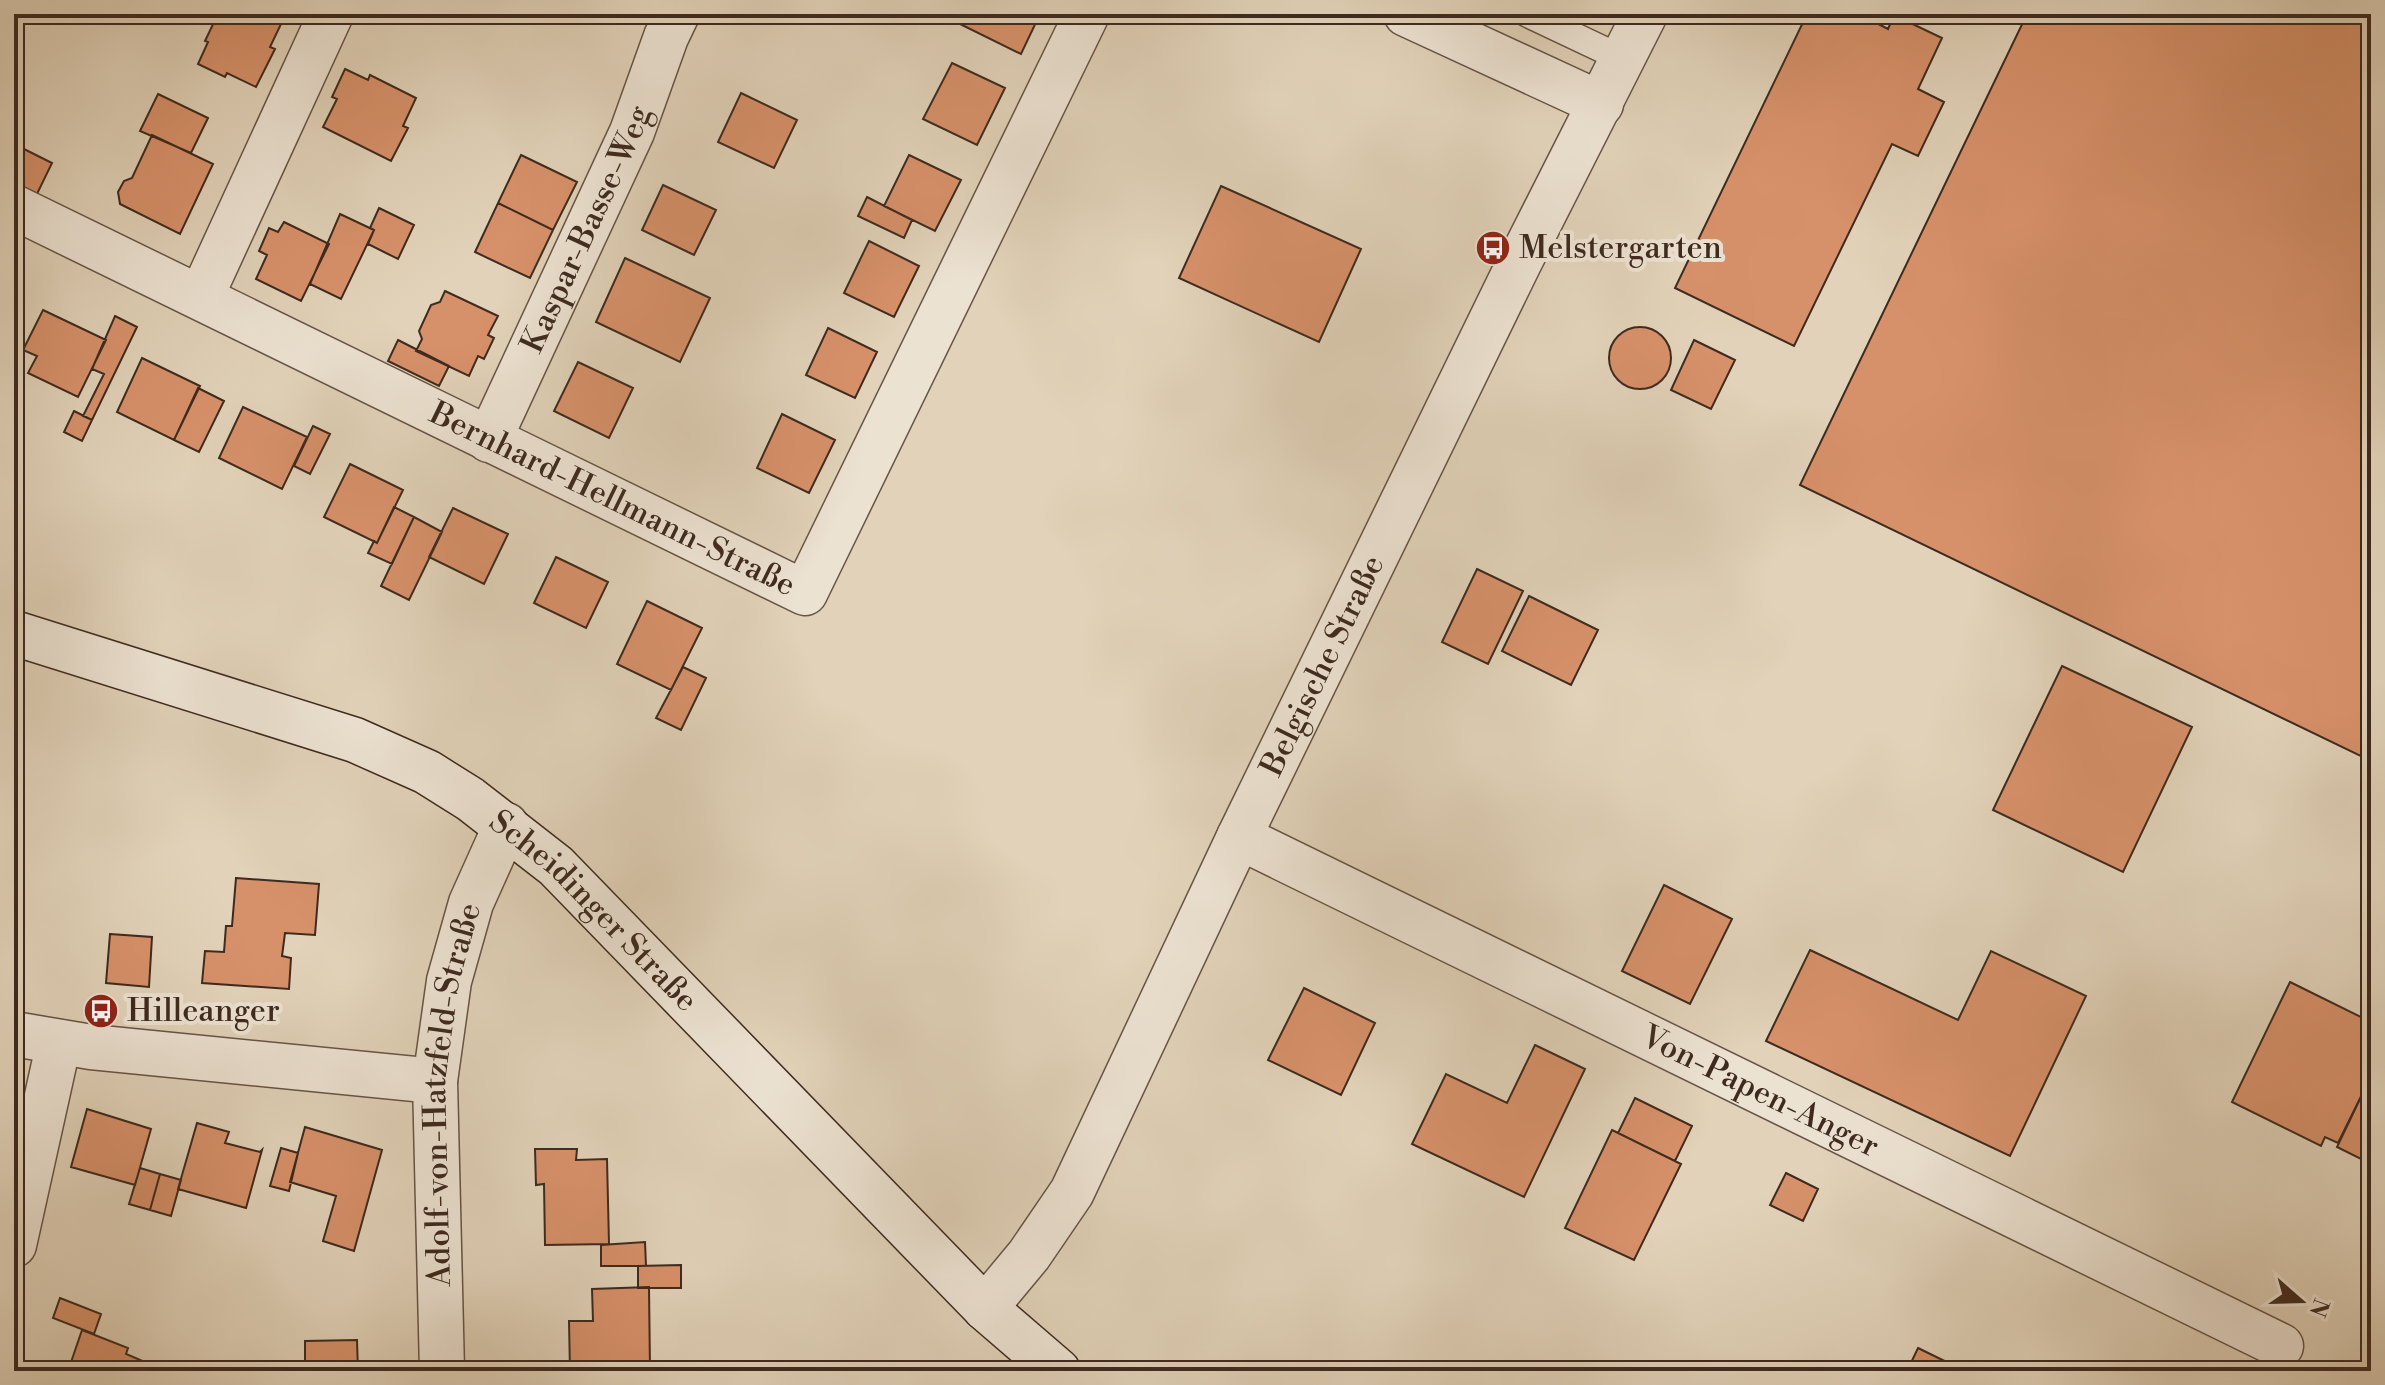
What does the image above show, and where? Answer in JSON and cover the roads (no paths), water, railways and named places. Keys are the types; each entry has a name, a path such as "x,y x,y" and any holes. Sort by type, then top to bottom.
{"street":[{"path":"201,297 331,14"},
{"name":"Kaspar-Basse-Weg","path":"489,440 632,132 677,14"},
{"name":"Bernhard-Hellmann-Straße","path":"14,207 805,593 1087,14"},
{"path":"1406,14 1601,104"},
{"name":"Belgische Straße","path":"985,1308 1029,1255 1072,1192 1239,837 1645,14"},
{"name":"Scheidinger Straße","path":"14,633 355,740 427,772 506,825 556,866 985,1308 1058,1371"},
{"name":"Adolf-von-Hatzfeld-Straße","path":"442,1371 435,1081 449,981 471,903 506,825"},
{"name":"Von-Papen-Anger","path":"1239,837 2281,1346"},
{"path":"14,1034 106,1049 435,1081"},
{"path":"14,1245 59,1042"}],"lane":[{"path":"1528,14 1623,59"}],"place":[{"name":"Melstergarten","path":"1493,248"},
{"name":"Hilleanger","path":"101,1011"}]}
